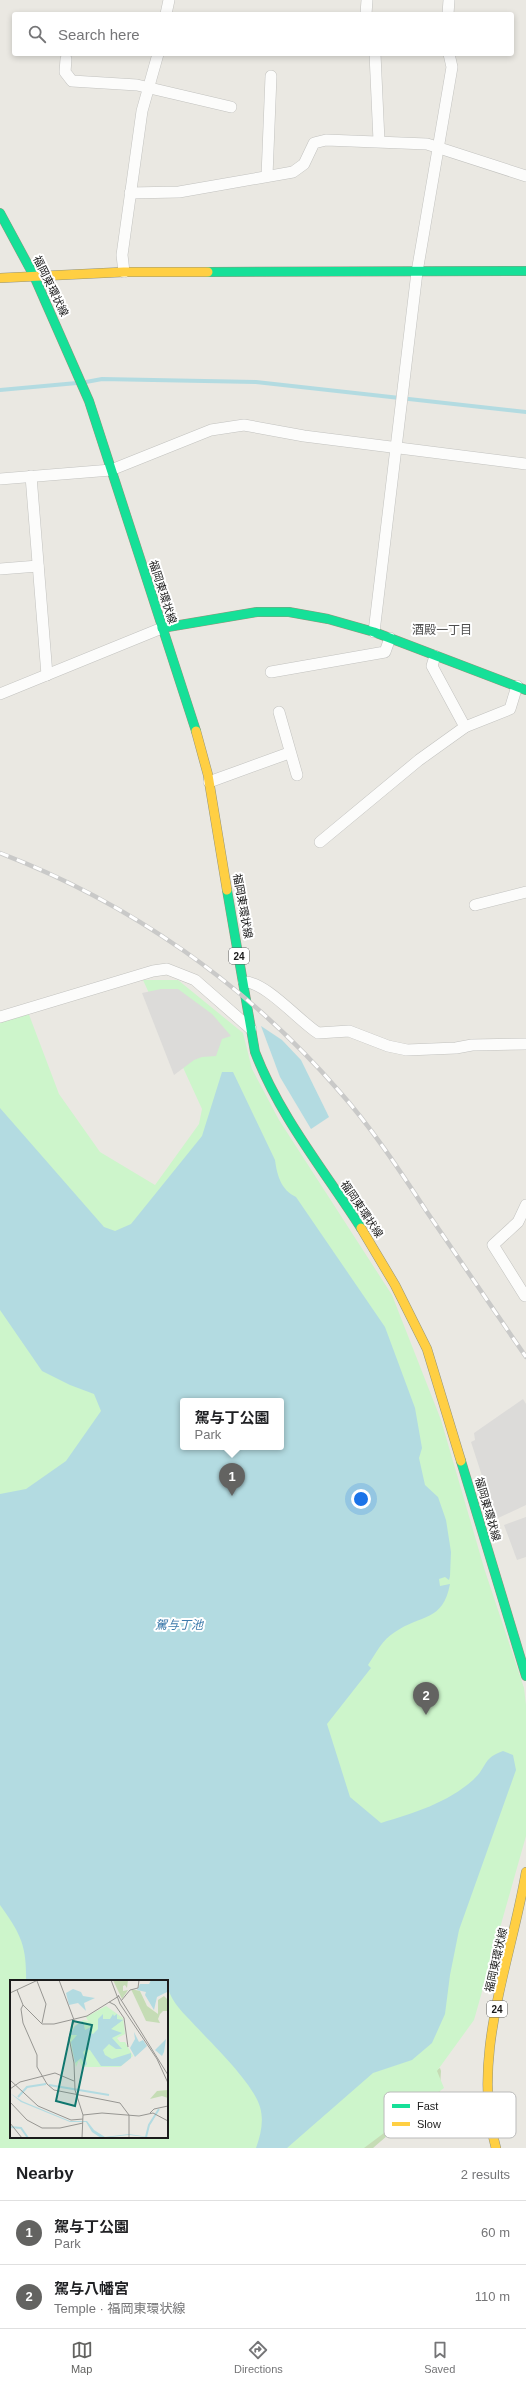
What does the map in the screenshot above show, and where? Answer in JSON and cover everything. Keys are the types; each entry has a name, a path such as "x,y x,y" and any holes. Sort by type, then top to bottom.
{"main road":[{"name":"福岡東環状線","path":"0,213 34,276 89,401 190,712 210,782 255,1052 263,1074 289,1120 379,1257 407,1304 427,1349 526,1676"},
{"path":"0,278 124,272 526,271"},
{"path":"162,628 257,612 289,612 328,619 374,632 521,688"},
{"name":"福岡東環状線","path":"488,2092 490,2041 520,1908 526,1872"},
{"name":"福岡東環状線","path":"493,2138 496,2148"}],"street":[{"path":"166,12 169,0"},
{"path":"366,12 367,0"},
{"path":"448,12 449,0"},
{"path":"124,272 122,255 142,111 157,56"},
{"path":"375,56 378,141"},
{"path":"374,632 417,272 452,67 449,56"},
{"path":"66,60 65,72 72,81 149,87 231,107"},
{"path":"267,176 271,76"},
{"path":"130,193 179,192 293,172 304,164 314,143 326,140 416,142 438,146 526,176"},
{"path":"0,479 111,470 211,430 244,425 304,436 397,449 526,464"},
{"path":"32,476 47,675"},
{"path":"0,569 38,566"},
{"path":"0,694 162,628"},
{"path":"271,672 384,652 390,638"},
{"path":"435,656 432,666 464,727"},
{"path":"320,842 414,763 464,727 510,709 521,688"},
{"path":"279,712 289,753 297,775"},
{"path":"210,782 289,753"},
{"path":"475,905 526,892"},
{"path":"0,1017 153,970 167,969 195,980 251,1028"},
{"path":"244,982 251,982 270,994 318,1033 349,1031 388,1046 407,1050 456,1048 472,1045 526,1044"},
{"path":"524,1296 493,1245 518,1222 526,1205"}],"green space":[{"name":"駕与丁池","path":"143,980 178,980 243,1033 252,1069 279,1120 392,1295 441,1420 485,1571 524,1688 526,1705 526,1836 474,2020 437,2071 444,2088 439,2092 384,2092 384,2133 364,2148 0,2148 0,1021 28,1012 59,1094 100,1152 155,1185 199,1124 202,1109"},
{"path":"440,2068 440,2092 400,2092 414,2082"},
{"path":"384,2104 385,2138 373,2148 323,2148"}],"shaded area":[{"path":"161,989 178,989 212,1014 231,1036 222,1039 216,1056 202,1057 194,1060 174,1075 142,993"},
{"path":"523,1399 526,1404 526,1505 496,1519 471,1442 475,1440 474,1433"},
{"path":"526,1517 526,1557 517,1560 504,1525"}],"water":[{"path":"261,1026 282,1040 301,1060 329,1117 311,1129 280,1077"},
{"name":"駕与丁池","path":"222,1072 233,1072 275,1160 277,1171 283,1186 296,1197 385,1327 415,1408 422,1448 419,1458 425,1485 438,1497 446,1520 451,1552 450,1576 449,1580 445,1577 439,1579 440,1586 450,1584 447,1596 442,1605 430,1616 405,1626 386,1639 368,1665 371,1668 327,1724 350,1797 381,1823 418,1811 452,1795 473,1780 491,1757 503,1751 513,1755 516,1770 459,1930 450,1975 445,2014 432,2043 412,2060 373,2073 287,2148 256,2148 261,2133 262,2122 260,2107 256,2097 229,2061 185,2015 171,1997 168,1980 26,1980 25,1958 21,1940 13,1924 0,1905 0,1494 26,1489 66,1461 101,1411 94,1394 70,1385 42,1371 0,1310 0,1108 104,1227 115,1231 131,1224 202,1136"}],"waterway":[{"path":"86,382 102,379 256,382 526,412"},
{"path":"0,390 77,383"}],"railway":[{"path":"0,853 48,873 95,896 141,922 226,982 266,1016 303,1052 363,1120 396,1165 526,1357"}],"traffic: fast":[{"path":"0,213 34,276 89,401 196,731"},
{"path":"208,272 526,271"},
{"path":"162,628 257,612 289,612 328,619 374,632 526,690"},
{"path":"227,890 255,1052 265,1076 290,1121 361,1228"},
{"path":"461,1461 526,1676"}],"traffic: slow":[{"path":"0,278 124,272 208,272"},
{"path":"196,731 208,775 227,890"},
{"path":"361,1228 395,1285 427,1349 461,1461"},
{"path":"488,2092 490,2045 503,1975 526,1872"},
{"path":"494,2138 496,2148"}],"place":[{"name":"駕与丁公園","path":"232,1496"},
{"name":"駕与八幡宮","path":"426,1715"}],"district":[{"name":"酒殿一丁目","path":"442,630"}]}
